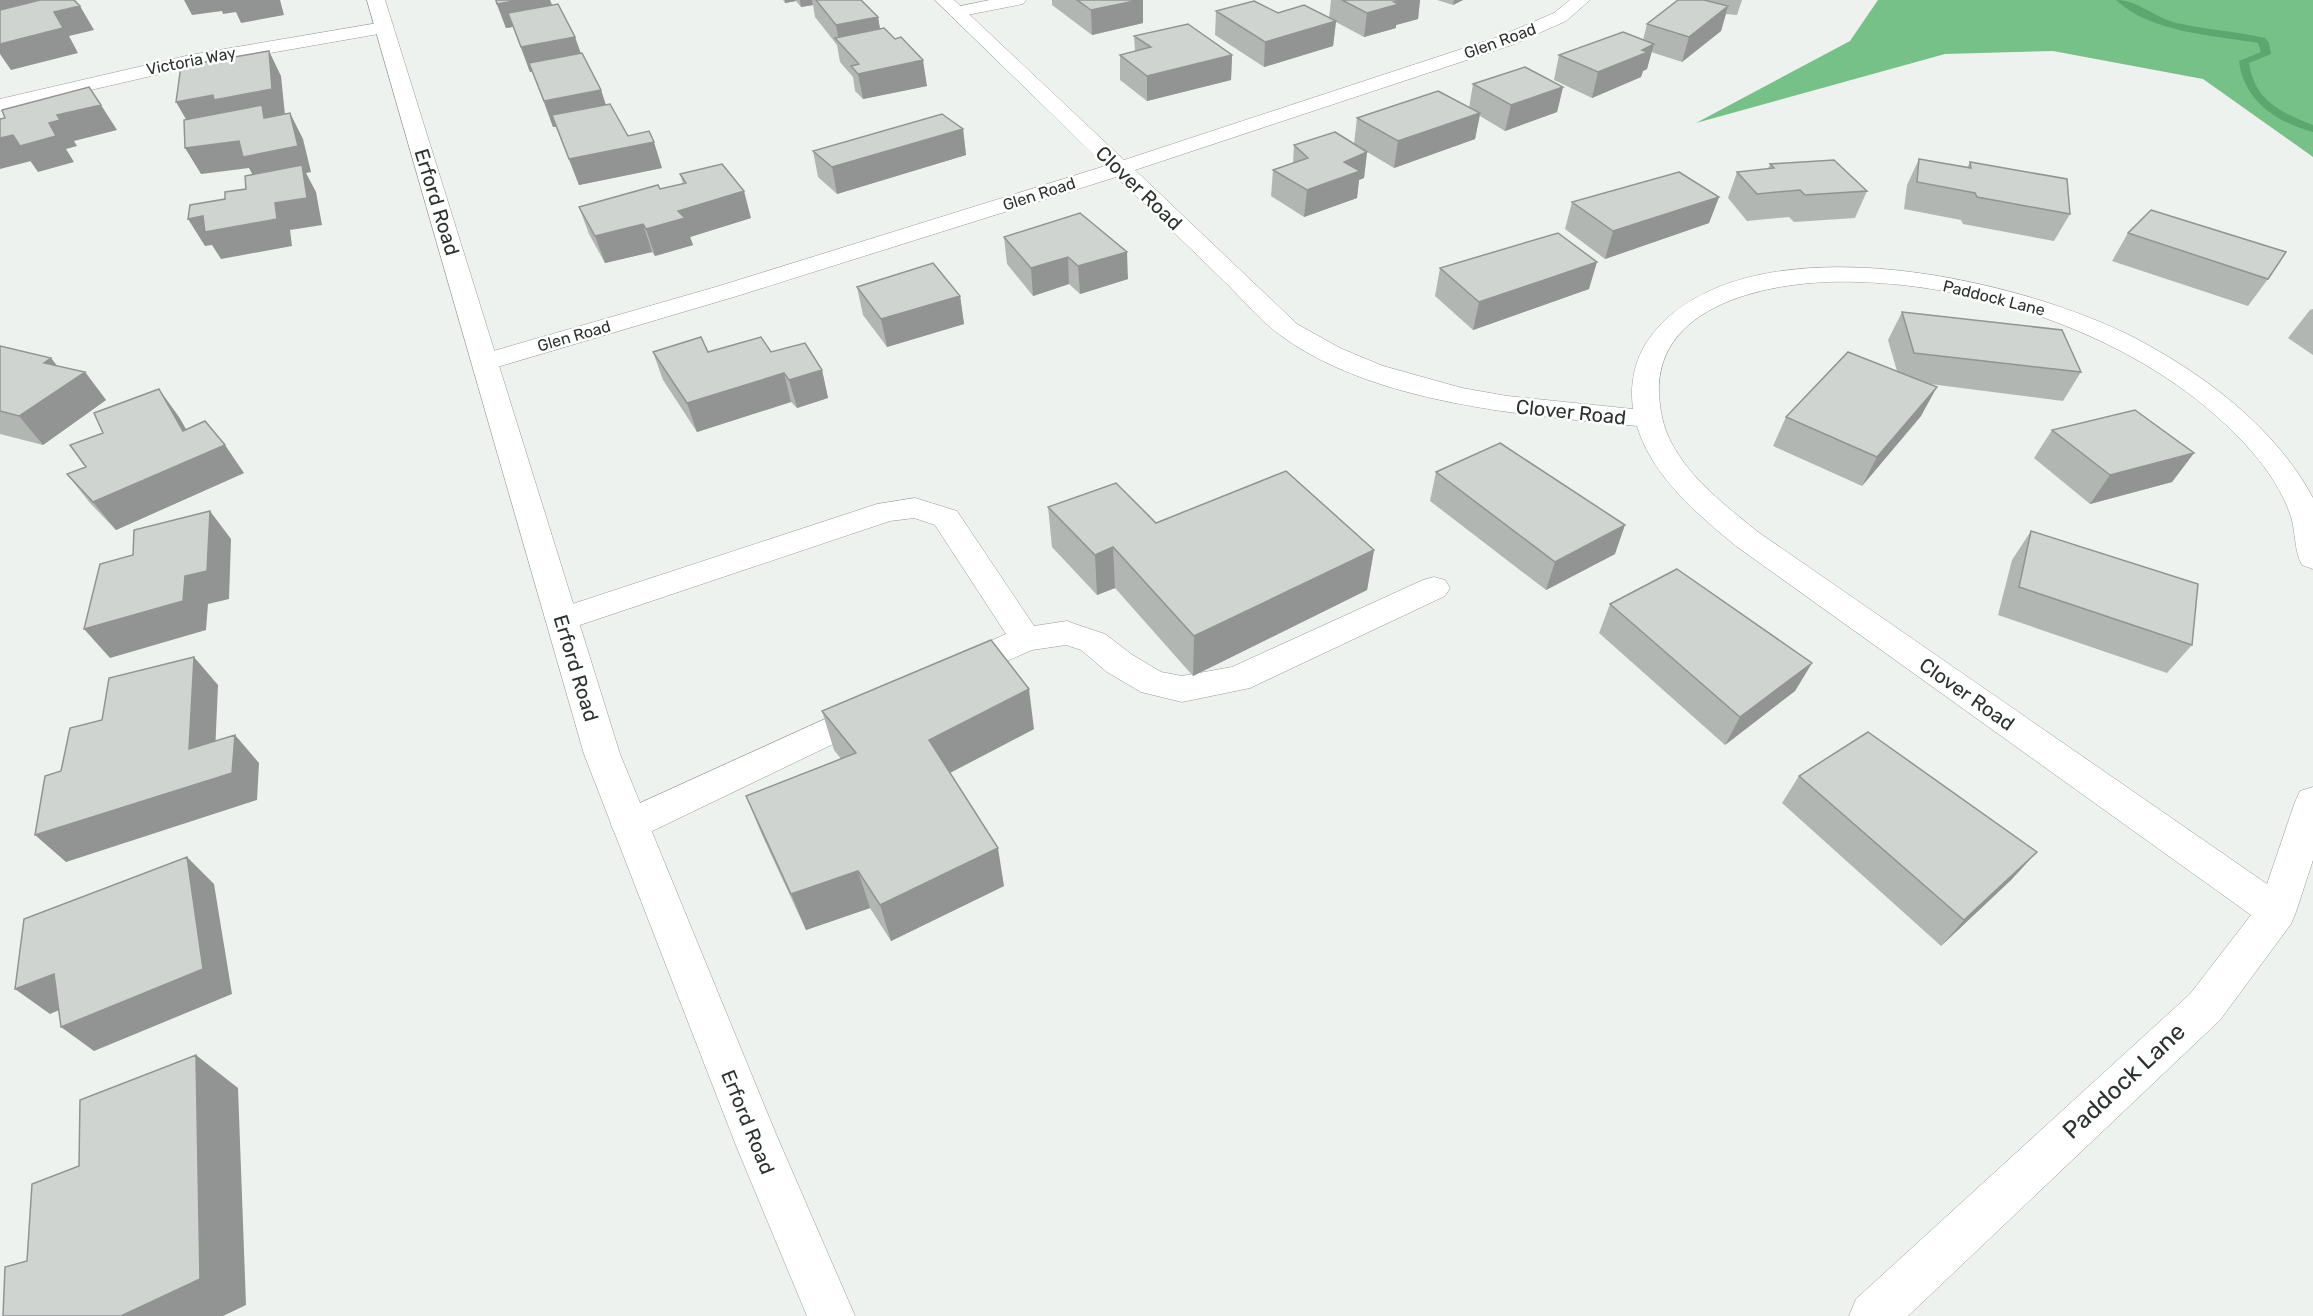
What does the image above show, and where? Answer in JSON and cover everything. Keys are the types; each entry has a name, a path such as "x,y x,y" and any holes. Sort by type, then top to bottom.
{"street":[{"path":"950,6 1017,0"},
{"name":"Glen Road","path":"485,362 728,291 1118,168 1505,41 1560,17 1581,0"},
{"name":"Clover Road","path":"950,6 1288,329 1322,351 1381,376 1453,396 1493,404 1648,419 1656,440 1686,484 1719,517 1747,539 2277,912"},
{"name":"Victoria Way","path":"0,105 380,14"},
{"name":"Erford Road","path":"380,14 602,754 759,1148 831,1316"},
{"name":"Paddock Lane","path":"1648,419 1643,389 1647,363 1660,339 1687,314 1724,294 1796,277 1851,275 1896,277 1942,284 2031,306 2098,331 2143,353 2197,387 2233,416 2264,447 2293,487 2307,518 2313,558"},
{"path":"562,619 887,511 915,508 946,518 1026,639"},
{"path":"929,684 1026,639 1067,633 1094,642 1119,663 1153,683 1182,689 1238,680 1434,588"},
{"path":"629,825 897,699"},
{"name":"Paddock Lane","path":"1873,1316 2205,1007 2277,912 2313,802"}],"green space":[{"path":"1878,0 2313,0 2313,157 2203,79 2053,51 1945,54 1696,123 1850,41"}],"building":[{"path":"40,0 74,0 80,6 54,12 63,28 0,44 0,10"},
{"path":"496,0 520,0 497,4"},
{"path":"816,0 861,0 878,17 836,25"},
{"path":"1077,0 1139,0 1091,10"},
{"path":"1342,0 1402,0 1394,2 1399,4 1367,13"},
{"path":"1678,0 1704,0 1728,6 1689,37 1647,24"},
{"path":"1254,1 1278,13 1304,5 1336,21 1265,42 1216,11"},
{"path":"558,4 575,37 521,47 508,13"},
{"path":"1188,24 1232,55 1147,76 1120,55 1151,47 1134,36"},
{"path":"884,28 895,39 901,37 923,60 858,74 851,66 859,64 835,38"},
{"path":"1623,32 1654,44 1642,50 1648,52 1598,72 1559,55"},
{"path":"269,51 272,89 214,100 213,95 176,102 181,66"},
{"path":"582,53 601,90 544,101 529,63"},
{"path":"1525,67 1563,87 1511,105 1473,84"},
{"path":"89,87 101,105 57,115 60,120 49,123 56,136 20,146 13,135 0,138 0,119 5,118 2,110"},
{"path":"1438,91 1480,113 1398,141 1357,118"},
{"path":"610,104 628,136 649,131 654,142 569,159 552,115"},
{"path":"262,105 264,118 290,113 298,146 243,157 239,141 185,148 184,120"},
{"path":"942,114 963,129 832,167 813,151"},
{"path":"1335,132 1367,152 1344,162 1360,171 1307,190 1273,170 1308,158 1294,145"},
{"path":"1919,159 1971,168 1970,162 2067,179 2070,214 1977,197 1975,193 1917,182"},
{"path":"1834,160 1867,191 1805,195 1800,190 1757,194 1737,172 1774,168 1770,164"},
{"path":"722,164 744,191 678,211 685,218 646,229 643,224 595,236 579,207 658,185 660,189 686,183 680,174"},
{"path":"302,165 307,198 275,203 277,219 205,232 203,216 188,219 190,205 225,199 225,192 246,189 245,176"},
{"path":"1679,172 1719,197 1613,231 1572,202"},
{"path":"2151,210 2286,252 2268,279 2128,233"},
{"path":"1080,213 1127,252 1078,266 1068,257 1031,268 1004,237"},
{"path":"1558,233 1597,262 1479,302 1440,268"},
{"path":"933,263 960,296 881,319 857,287"},
{"path":"1902,312 2062,330 2081,372 1914,353"},
{"path":"701,337 708,352 761,337 771,352 805,343 822,370 789,380 784,373 687,403 653,352"},
{"path":"0,346 51,358 44,363 85,372 19,416 0,411"},
{"path":"1848,352 1937,387 1877,457 1786,417"},
{"path":"159,389 183,431 205,421 225,445 93,502 67,474 86,467 70,445 103,433 94,413"},
{"path":"2135,410 2194,453 2110,475 2052,430"},
{"path":"1500,443 1625,525 1555,562 1436,472"},
{"path":"1286,471 1374,550 1194,636 1113,547 1095,555 1048,507 1116,483 1156,523"},
{"path":"210,511 207,571 185,576 183,601 84,629 100,564 133,555 134,530"},
{"path":"2031,531 2198,584 2192,645 2019,587"},
{"path":"1677,569 1812,663 1740,717 1610,604"},
{"path":"991,640 1029,689 929,740 998,848 880,905 858,871 791,894 746,796 856,753 822,711"},
{"path":"194,657 189,749 235,735 232,773 35,835 45,776 61,771 70,728 102,720 109,678"},
{"path":"1868,732 2037,852 1964,920 1799,776"},
{"path":"187,857 203,969 61,1027 54,974 15,989 24,919"},
{"path":"196,1055 200,1279 121,1316 3,1316 5,1267 27,1261 32,1184 79,1166 80,1100"}],"waterway":[{"path":"2121,0 2157,20 2175,26 2261,40 2264,43 2266,54 2244,61 2251,87 2266,106 2288,119 2313,129"}]}
